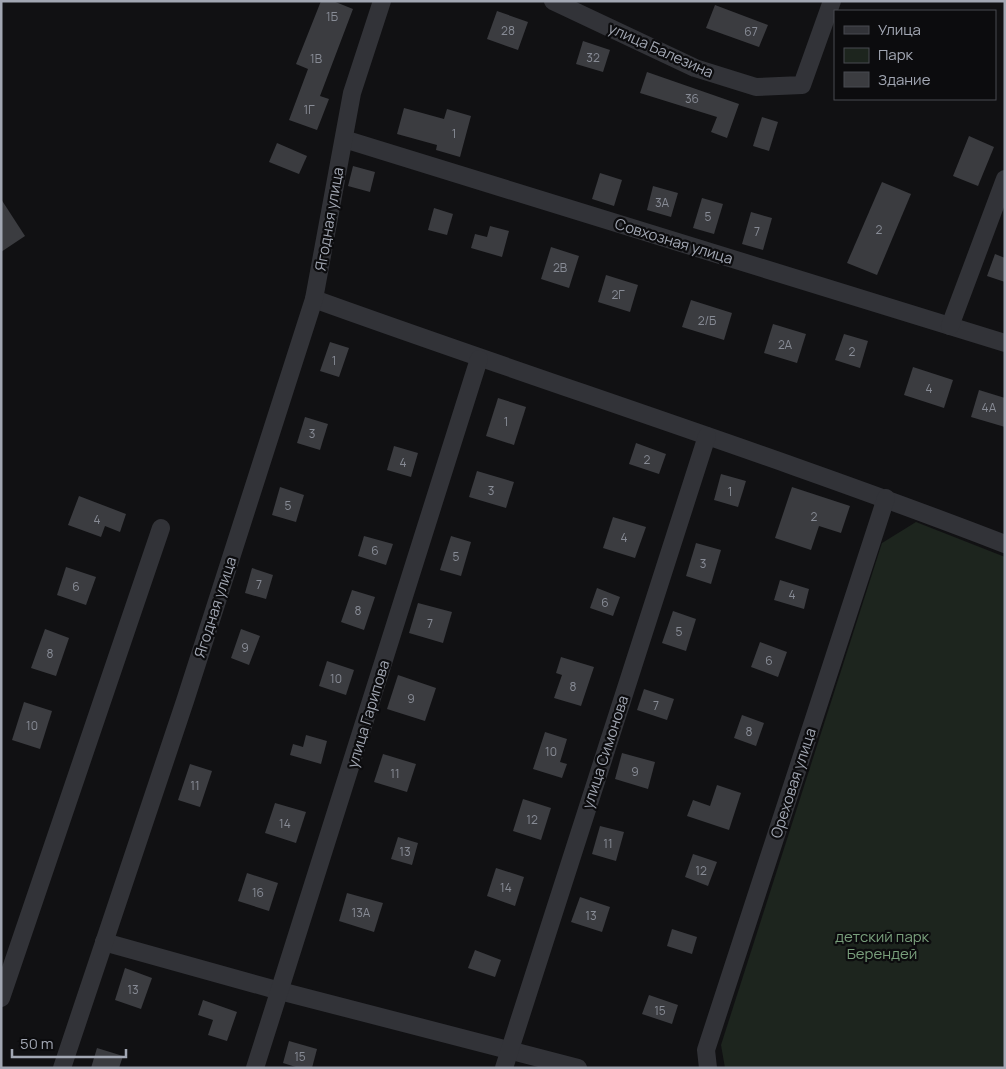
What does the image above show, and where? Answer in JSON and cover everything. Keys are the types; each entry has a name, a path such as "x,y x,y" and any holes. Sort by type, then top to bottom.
{"street":[{"name":"Ягодная улица","path":"62,1068 314,299 352,93 382,1"},
{"name":"улица Балезина","path":"553,1 695,68 756,87 802,85 832,1"},
{"name":"Совхозная улица","path":"344,139 1005,343"},
{"path":"950,326 1005,179"},
{"path":"314,299 479,359 886,498 1005,544"},
{"name":"улица Гарипова","path":"254,1068 479,359"},
{"name":"улица Симонова","path":"504,1068 707,436"},
{"name":"Ореховая улица","path":"708,1068 706,1050 886,498"},
{"path":"1,998 7,961 161,528"},
{"path":"104,942 280,991 578,1068"}],"green space":[{"name":"детский парк Берендей","path":"916,522 1005,557 1005,1061 1002,1068 725,1068 721,1045 882,543"}],"building":[{"path":"321,1 333,1 353,9 320,96 329,99 317,130 289,120 308,69 296,64"},
{"path":"715,5 768,25 759,47 706,28"},
{"path":"497,11 528,22 518,50 487,39"},
{"path":"583,41 610,50 603,72 576,64"},
{"path":"647,72 739,104 727,138 711,132 717,117 640,93"},
{"path":"404,108 444,119 447,109 471,116 460,157 436,150 437,145 397,134"},
{"path":"762,117 778,122 769,151 753,146"},
{"path":"969,136 994,147 978,186 953,176"},
{"path":"277,143 307,156 299,174 269,162"},
{"path":"353,166 375,172 370,192 348,186"},
{"path":"600,173 622,180 614,206 592,199"},
{"path":"882,182 911,194 877,275 847,263"},
{"path":"653,186 678,193 671,217 647,210"},
{"path":"702,198 723,204 714,234 693,228"},
{"path":"1,199 25,236 1,252"},
{"path":"434,208 453,214 447,235 428,230"},
{"path":"751,212 772,218 763,250 742,244"},
{"path":"490,226 509,231 502,257 471,248 475,234 487,237"},
{"path":"551,247 579,256 569,288 541,279"},
{"path":"995,254 1005,258 1005,282 987,276"},
{"path":"606,275 638,285 630,312 598,302"},
{"path":"691,300 732,313 724,340 682,327"},
{"path":"773,324 806,334 797,363 764,353"},
{"path":"844,334 868,341 860,368 835,360"},
{"path":"330,342 349,348 339,377 320,371"},
{"path":"913,367 953,380 944,408 904,395"},
{"path":"979,390 1005,398 1005,427 971,417"},
{"path":"498,398 526,407 514,445 486,436"},
{"path":"305,417 328,424 320,450 297,443"},
{"path":"636,443 666,454 659,474 629,464"},
{"path":"394,446 418,453 411,477 387,470"},
{"path":"477,471 514,482 506,508 469,497"},
{"path":"721,474 746,481 738,507 714,500"},
{"path":"280,487 304,495 296,522 272,515"},
{"path":"792,487 850,506 841,533 819,526 811,550 775,538"},
{"path":"79,496 126,514 120,532 105,526 101,537 68,525"},
{"path":"613,517 646,527 635,558 603,548"},
{"path":"364,536 393,544 386,565 358,556"},
{"path":"451,536 471,542 461,576 440,570"},
{"path":"696,543 721,550 711,584 686,576"},
{"path":"66,567 96,577 86,605 57,595"},
{"path":"252,568 273,575 266,599 245,593"},
{"path":"780,580 809,589 804,609 774,600"},
{"path":"597,588 620,597 613,616 590,608"},
{"path":"352,590 375,597 364,630 341,622"},
{"path":"418,603 452,612 443,643 409,633"},
{"path":"673,611 696,619 686,651 662,643"},
{"path":"45,629 69,638 56,676 31,668"},
{"path":"241,629 260,636 249,665 231,658"},
{"path":"760,642 787,652 778,677 751,667"},
{"path":"561,657 594,667 581,706 554,698 562,675 556,673"},
{"path":"327,661 354,670 346,695 319,686"},
{"path":"398,675 436,688 425,721 387,709"},
{"path":"644,689 674,699 667,720 637,710"},
{"path":"24,702 52,711 40,749 12,740"},
{"path":"742,715 764,723 756,746 734,738"},
{"path":"545,732 567,739 560,762 567,764 562,778 533,769"},
{"path":"306,735 327,741 321,764 290,755 293,744 303,747"},
{"path":"622,753 655,762 648,789 615,779"},
{"path":"383,754 416,764 407,792 374,782"},
{"path":"190,764 212,771 200,807 178,800"},
{"path":"717,785 741,793 729,830 687,816 693,800 710,806"},
{"path":"523,799 551,808 541,840 513,831"},
{"path":"275,803 306,812 296,843 265,833"},
{"path":"600,826 624,832 616,861 592,854"},
{"path":"398,837 418,843 412,865 391,859"},
{"path":"693,854 717,862 708,886 685,877"},
{"path":"496,868 524,877 515,906 487,896"},
{"path":"247,873 278,883 269,911 238,901"},
{"path":"347,893 383,903 374,932 339,921"},
{"path":"580,897 610,907 602,932 571,922"},
{"path":"672,929 697,937 692,954 667,946"},
{"path":"475,950 501,960 495,977 468,968"},
{"path":"125,968 152,978 141,1009 115,1000"},
{"path":"649,995 678,1005 672,1024 642,1014"},
{"path":"203,1000 237,1012 227,1041 208,1035 213,1020 198,1015"},
{"path":"289,1041 317,1049 312,1068 299,1068 283,1063"},
{"path":"97,1048 123,1056 119,1068 91,1068"}]}
